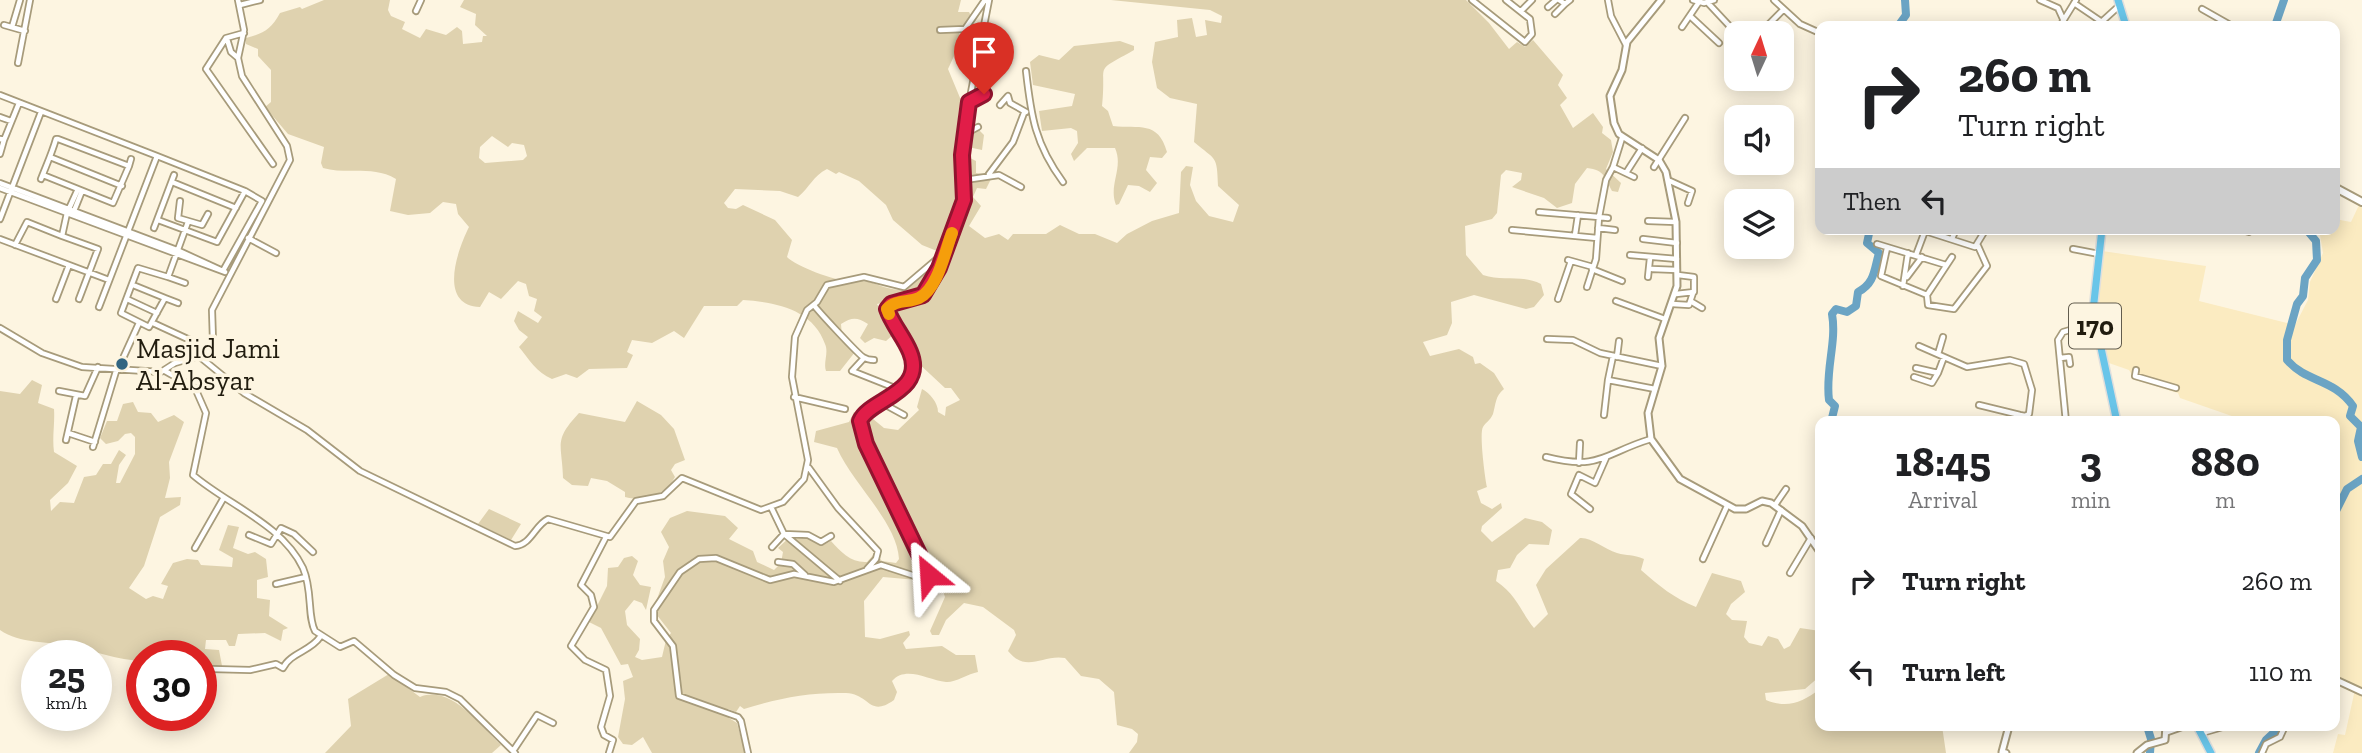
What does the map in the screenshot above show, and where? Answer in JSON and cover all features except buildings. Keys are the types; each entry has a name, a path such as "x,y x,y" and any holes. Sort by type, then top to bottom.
{"main road":[{"path":"2119,3 2124,21"},
{"path":"2340,190 2362,202"},
{"name":"170","path":"2101,235 2093,306 2094,323 2115,416"},
{"path":"2200,731 2211,753"}],"street":[{"path":"12,27 20,0"},
{"path":"18,64 30,0"},
{"path":"165,371 180,361 200,357 208,351 213,341 212,310 248,238 287,170 290,154 251,94 242,76 238,58 244,33 239,2 260,0"},
{"path":"416,11 422,0"},
{"path":"940,30 965,29 987,0"},
{"path":"748,753 738,717 679,696 673,646 654,621 654,610 680,572 699,559 716,558 765,580 790,574 840,581 881,565 921,578 929,575 860,431 862,415 900,390 910,375 912,358 887,309 891,304 918,298 928,291 963,204 964,134 987,0"},
{"path":"1472,0 1525,42 1531,36 1532,23 1506,0"},
{"path":"1521,12 1532,0"},
{"path":"1548,7 1558,0 1564,4"},
{"path":"1555,14 1570,0"},
{"path":"1608,0 1611,16 1626,46"},
{"path":"1661,0 1626,46 1622,70 1610,96 1615,127 1622,138 1643,148 1659,160 1670,181 1676,222 1676,293 1658,342 1662,366 1648,413 1651,439 1675,475 1727,506 1742,510 1765,501 1775,505 1815,544"},
{"path":"1682,27 1696,1 1707,3 1714,0"},
{"path":"2040,0 2057,8 2063,19 2075,1 2096,21"},
{"path":"1776,1 1800,24 1815,31"},
{"path":"1707,3 1724,21"},
{"path":"2102,21 2119,3"},
{"path":"2202,9 2223,21"},
{"path":"1772,21 1783,10"},
{"path":"1690,16 1719,43"},
{"path":"5,25 25,31"},
{"path":"244,33 226,38 206,69 273,164"},
{"path":"226,38 231,52 238,58"},
{"path":"974,66 995,75 1004,64"},
{"path":"1026,71 1027,112 1042,152 1063,182"},
{"path":"969,102 984,94"},
{"path":"0,95 245,191 262,201 222,273 0,186"},
{"path":"1000,104 1008,96 1010,102 1027,112"},
{"path":"0,154 2,139 19,103"},
{"path":"0,219 41,112"},
{"path":"989,174 1013,142 1027,112"},
{"path":"0,117 11,121"},
{"path":"1654,167 1685,118"},
{"path":"964,134 978,127"},
{"path":"1587,288 1593,268 1606,180 1622,138"},
{"path":"129,166 58,139 42,177 113,203 122,186 129,166 131,159"},
{"path":"1626,174 1643,148"},
{"path":"99,307 157,156"},
{"path":"50,157 122,186"},
{"path":"1613,167 1634,177"},
{"path":"965,180 989,174 1003,176 1021,187"},
{"path":"154,228 174,175"},
{"path":"1670,181 1692,191 1688,203"},
{"path":"172,182 236,208"},
{"path":"62,236 80,190"},
{"path":"158,220 217,242 245,191"},
{"path":"180,201 176,216 188,222 204,225 208,214"},
{"path":"1539,212 1608,218"},
{"path":"1575,234 1578,215"},
{"path":"1648,221 1676,222"},
{"path":"15,245 27,222 98,249 79,299"},
{"path":"168,277 188,222"},
{"path":"1598,228 1615,230"},
{"path":"1512,230 1597,238"},
{"path":"1903,286 1919,256 1921,235"},
{"path":"1939,235 1978,246"},
{"path":"1952,239 1954,235"},
{"path":"1952,257 1927,295 1928,305 1954,309 1987,266 1978,246 1983,235"},
{"path":"248,238 276,253"},
{"path":"0,239 109,280"},
{"path":"1643,239 1677,243"},
{"path":"1877,244 1946,265"},
{"path":"1887,248 1880,275 1927,295"},
{"path":"2073,249 2099,254"},
{"path":"865,571 876,559 878,551 838,508 808,467 794,397 791,365 794,344 806,312 827,285 856,277 870,278 895,287 906,286 944,253"},
{"path":"1906,277 1908,253"},
{"path":"1630,255 1678,260"},
{"path":"1648,278 1650,258"},
{"path":"1558,299 1570,261 1622,281"},
{"path":"56,299 69,265"},
{"path":"165,298 149,327 122,315 140,267 185,283"},
{"path":"1651,269 1694,277 1692,302 1687,306 1672,304"},
{"path":"133,285 178,303"},
{"path":"1676,293 1693,293"},
{"path":"127,299 157,313"},
{"path":"1616,301 1665,319"},
{"path":"1692,302 1702,309"},
{"path":"814,305 821,317 843,334 864,358 874,360"},
{"path":"124,356 139,323"},
{"path":"153,323 192,341"},
{"path":"2065,416 2057,344 2060,334 2094,323"},
{"path":"0,328 51,357 76,366 165,371 190,384 197,392 206,417 192,472 223,499 262,522 295,556 311,593 312,625 320,637 340,647 354,640 394,675 415,688 451,694 514,752 537,715 553,723"},
{"path":"1938,354 1943,337"},
{"path":"1547,339 1573,340 1615,356 1641,359 1662,366"},
{"path":"1604,415 1608,380 1619,341"},
{"path":"1919,346 1968,367 2010,360 2024,364 2032,390 2027,416"},
{"path":"200,357 244,393 307,430 360,471 511,545 522,546 548,519 606,537 612,536 636,501 663,496 682,478 751,508 771,508 795,492 808,467"},
{"path":"1914,377 1932,383 1944,357"},
{"path":"2060,360 2068,357 2070,364"},
{"path":"864,358 852,371 900,390"},
{"path":"2057,371 2060,360"},
{"path":"59,391 76,396 87,395 99,366"},
{"path":"76,396 67,437 94,444 117,368"},
{"path":"1916,368 1938,373"},
{"path":"2136,370 2135,376 2176,388"},
{"path":"1608,380 1657,390"},
{"path":"794,397 845,409"},
{"path":"882,403 904,415"},
{"path":"1979,405 2014,416"},
{"path":"1546,457 1579,463 1606,457 1651,439"},
{"path":"1579,463 1580,443"},
{"path":"1590,509 1571,494 1574,481 1579,475 1595,483 1606,457"},
{"path":"1775,505 1786,489"},
{"path":"195,548 223,499"},
{"path":"1703,559 1727,506"},
{"path":"771,508 784,534 840,581"},
{"path":"1766,543 1782,509"},
{"path":"249,535 269,544 280,528 288,531 313,552"},
{"path":"772,547 784,534 806,534 821,542 831,536"},
{"path":"606,537 581,585 591,595 594,607 571,646 585,660 606,670 610,696 601,727 604,735 612,740 609,753"},
{"path":"1790,573 1811,538"},
{"path":"778,562 793,564 806,576"},
{"path":"276,584 306,578"},
{"path":"217,670 250,670 276,664 283,668 287,660 309,649 320,637"},
{"path":"2340,682 2362,692"},
{"path":"2002,753 2008,731"},
{"path":"2137,753 2153,743 2165,740 2167,731"},
{"path":"2262,753 2266,744 2280,737 2283,731"}],"shaded area":[{"path":"324,0 390,0 388,10 391,16 405,22 402,29 420,38 426,29 446,35 457,27 462,31 463,44 482,42 483,36 487,36 475,25 476,14 460,7 464,0 961,0 958,12 969,12 971,16 959,32 960,43 948,69 963,105 959,109 958,121 971,115 975,126 984,135 982,150 968,147 968,157 976,161 976,173 984,174 989,169 994,173 986,189 977,188 973,197 981,206 969,226 985,238 999,234 1008,240 1013,234 1046,234 1060,225 1079,234 1095,234 1117,243 1127,234 1152,221 1179,213 1181,172 1186,166 1193,167 1190,185 1196,201 1209,216 1233,222 1239,205 1218,186 1214,159 1194,142 1197,104 1170,98 1157,88 1152,62 1155,42 1178,37 1177,20 1192,18 1196,37 1207,35 1205,20 1221,23 1222,16 1210,10 1111,0 1466,0 1489,23 1509,49 1517,42 1525,47 1533,40 1563,75 1558,85 1567,98 1560,105 1573,128 1593,113 1603,127 1602,133 1611,140 1613,152 1606,169 1621,183 1618,192 1612,191 1601,173 1587,168 1575,184 1572,203 1557,208 1544,198 1512,187 1521,180 1522,173 1506,170 1501,175 1497,213 1492,219 1465,226 1466,255 1483,275 1534,281 1541,284 1544,295 1534,307 1526,309 1474,295 1451,302 1452,323 1447,335 1423,342 1430,356 1459,349 1473,357 1475,364 1480,363 1494,373 1504,389 1497,397 1491,418 1483,427 1487,487 1477,491 1481,503 1492,509 1501,503 1502,508 1482,526 1481,531 1492,542 1525,518 1542,522 1552,530 1549,545 1529,544 1517,555 1510,568 1498,570 1496,581 1514,598 1534,628 1548,614 1536,585 1546,569 1580,538 1589,539 1617,553 1644,559 1641,570 1667,591 1696,607 1712,573 1741,581 1745,592 1731,604 1726,614 1732,620 1747,621 1744,637 1749,643 1762,646 1768,636 1778,639 1784,649 1790,646 1800,628 1815,630 1815,680 1805,689 1765,693 1766,700 1788,704 1815,692 1815,731 1943,731 1946,753 1129,753 1137,742 1138,734 1132,729 1117,725 1114,692 1099,679 1081,676 1065,658 1028,662 1015,658 1008,651 1016,635 1014,630 983,607 964,603 946,620 939,635 932,635 930,631 945,597 940,582 883,577 864,601 865,637 880,639 909,631 910,635 903,643 906,649 942,646 956,655 975,655 978,672 949,682 910,674 898,676 892,681 897,692 894,700 879,707 854,694 833,693 795,696 744,709 740,706 736,712 728,709 729,718 737,723 745,753 652,753 643,737 632,745 623,744 618,737 625,699 623,681 633,677 628,664 621,665 601,628 589,622 607,586 608,568 618,567 624,558 632,556 638,561 633,575 640,585 651,587 646,610 642,603 634,600 625,611 627,625 640,639 635,657 642,660 662,657 666,640 671,633 653,610 665,577 663,561 669,547 661,532 670,518 687,511 725,516 738,528 729,539 753,551 757,562 774,570 781,563 783,552 778,548 792,535 812,539 823,545 831,541 856,561 867,562 875,553 882,561 896,563 899,559 891,531 837,448 814,442 816,431 849,422 854,412 867,414 884,428 898,430 919,410 917,407 922,389 933,399 938,412 945,416 946,407 960,400 951,388 945,388 916,361 905,335 908,332 893,312 899,306 925,298 947,255 922,245 893,220 886,205 859,181 839,172 836,174 827,169 822,172 798,197 780,191 735,189 724,203 728,208 736,209 743,205 775,220 792,240 787,257 807,269 842,280 866,281 897,289 911,285 926,270 936,266 932,276 913,294 877,304 894,334 886,341 874,338 865,343 860,338 868,324 861,320 851,319 841,324 842,336 855,352 840,371 826,371 825,344 812,323 802,315 780,306 743,300 737,306 704,306 684,338 674,331 652,343 632,340 627,352 633,355 627,368 589,369 577,378 566,374 552,379 537,369 519,347 528,337 519,330 514,321 518,311 538,323 542,317 534,311 537,299 529,296 526,284 518,281 501,299 489,292 480,307 467,304 459,297 454,274 460,248 469,227 458,214 456,204 443,202 430,213 408,215 390,211 396,179 378,172 323,168 321,163 324,147 288,134 265,107 271,102 271,70 258,56 258,49 246,44 246,38 267,30 280,13 300,7 302,9","holes":["492,136 508,147 512,143 524,145 527,156 523,160 485,163 479,158 480,147"]},
{"path":"1120,41 1134,46 1134,50 1112,62 1104,70 1102,106 1108,111 1113,126 1139,127 1153,131 1163,142 1167,152 1162,158 1150,157 1146,170 1157,183 1150,192 1139,186 1128,185 1116,205 1114,190 1118,163 1115,148 1087,148 1074,161 1071,154 1078,143 1077,131 1071,128 1042,131 1039,111 1072,106 1075,94 1033,85 1030,62 1039,55 1059,60 1074,46"},
{"path":"2359,205 2362,206 2362,753 2333,753 2338,734 2345,735 2356,685 2340,678 2340,416 2232,416 2180,398 2178,393 2135,380 2129,370 2106,362 2097,307 2102,251 2206,266 2199,301 2295,325 2308,300 2310,282 2323,253 2320,235 2340,235 2340,220 2351,222"},
{"path":"32,380 42,385 38,403 54,409 54,452 77,466 68,483 50,500 51,511 60,502 74,503 84,477 96,475 103,464 111,464 119,450 126,455 119,465 116,483 120,483 135,454 135,437 131,433 125,434 118,441 106,444 100,438 107,421 117,421 123,404 133,402 138,412 151,413 158,422 174,415 184,422 169,462 170,478 165,498 181,497 180,505 160,517 144,566 129,588 146,599 153,596 163,599 168,586 161,584 173,563 187,559 198,560 201,565 232,567 233,558 219,550 228,525 239,527 233,548 248,554 255,552 266,559 268,577 257,580 257,598 270,600 269,616 288,628 283,630 281,641 265,633 238,634 235,646 229,646 226,640 126,640 126,659 112,656 112,640 25,640 0,630 0,391 20,394"},
{"path":"637,401 661,415 674,429 685,460 675,464 671,470 675,477 671,483 660,493 640,499 625,497 625,492 607,481 591,478 588,486 572,485 563,478 562,437 579,413 625,422"},
{"path":"489,509 521,524 511,540 478,524"},
{"path":"217,650 219,650 223,671 217,671"},
{"path":"389,674 420,697 443,696 454,701 501,745 492,753 325,753 351,726 348,699"}],"waterway":[{"path":"1902,21 1906,15 1905,0"},
{"path":"2277,21 2284,0"},
{"path":"1832,416 1835,406 1829,400 1828,389 1833,335 1832,314 1836,309 1847,312 1856,306 1858,292 1873,276 1879,253 1867,243 1869,235"},
{"path":"2311,235 2316,241 2317,260 2305,278 2303,296 2297,304 2287,340 2287,360 2303,373 2337,390 2353,406 2350,416 2361,427 2358,441 2362,457"},
{"path":"2340,503 2347,489 2362,479"},
{"path":"2149,731 2150,753"},
{"path":"2259,753 2266,740 2276,731"}],"slow traffic":[{"path":"889,314 887,309 891,304 918,298 928,291 952,233"}],"place":[{"name":"Masjid Jami Al-Absyar","path":"122,364"}],"route":[{"path":"929,575 929,570 860,431 860,421 862,415 891,399 906,384 910,375 911,353 887,309 891,304 923,295 928,291 939,268 965,195 962,155 969,102 984,94"}]}
